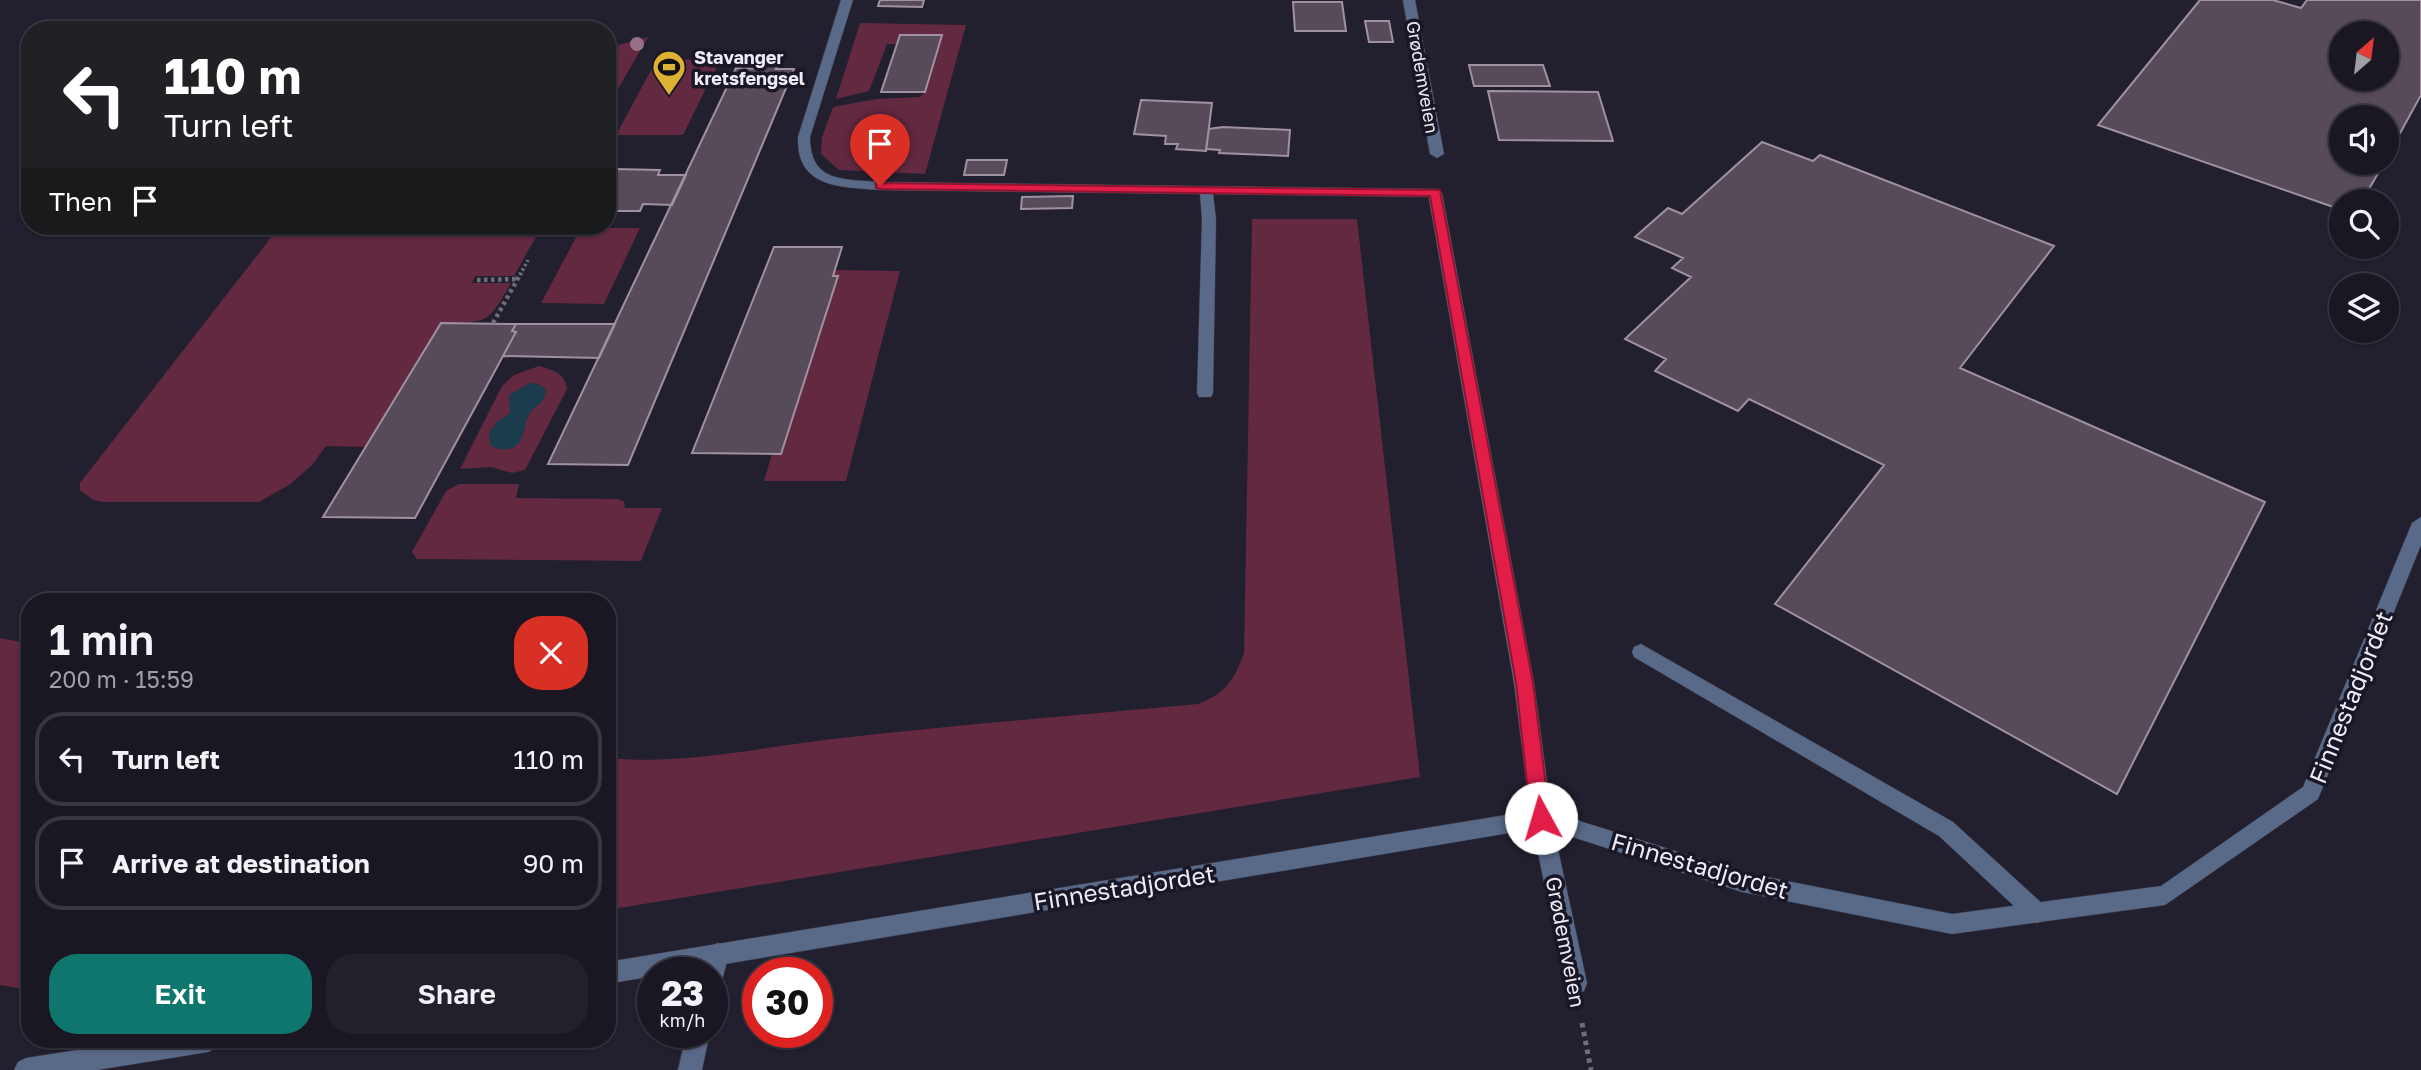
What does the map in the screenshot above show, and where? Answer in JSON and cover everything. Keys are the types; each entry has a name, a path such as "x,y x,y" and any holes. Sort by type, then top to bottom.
{"street":[{"path":"847,0 804,137 806,160 814,171 832,180 880,186 1206,190 1209,219 1205,393"},
{"name":"Grødemveien","path":"1409,0 1437,154"},
{"name":"Grødemveien","path":"1206,190 1435,193 1524,683 1541,818 1576,983"},
{"name":"Finnestadjordet","path":"616,971 1541,818 1742,882 1952,924 2165,895 2311,793 2421,523"},
{"path":"1641,652 1946,829 2038,913"},
{"path":"26,1070 159,1048"},
{"path":"690,1070 695,1048"}],"path":[{"path":"493,323 528,260"},
{"path":"477,279 517,279"},
{"name":"Grødemveien","path":"1576,983 1591,1070"}],"shaded area":[{"path":"860,23 966,25 925,174 839,170 821,154 822,137 833,107 876,99 920,97 925,92 942,36 900,35 897,44 887,44 869,91 836,99"},
{"path":"648,37 616,92 616,46"},
{"name":"Stavanger kretsfengsel","path":"657,59 720,60 683,135 616,135"},
{"path":"1252,219 1357,219 1420,777 616,909 616,759 699,757 894,732 1198,704 1228,684 1244,653"},
{"path":"616,228 640,228 604,304 541,303 577,235 616,235"},
{"path":"273,235 537,235 514,276 475,276 472,283 511,283 496,308 484,319 441,323 366,447 326,446 312,465 289,485 259,502 103,502 93,500 80,490 80,483"},
{"path":"835,270 900,271 846,481 764,481 772,454 781,454 838,277 833,276"},
{"path":"539,366 561,376 567,389 525,470 512,473 491,467 460,469 502,386 514,375","holes":["535,383 544,388 541,399 530,413 512,447 498,449 501,419 508,416"]},
{"path":"459,484 519,484 516,498 617,499 624,501 625,508 662,508 641,561 417,559 412,552 446,491"},
{"path":"0,638 21,642 21,988 0,985"}],"water":[{"path":"530,383 541,385 546,391 540,404 527,418 518,444 513,448 495,448 490,444 489,432 510,413 509,395"}],"building":[{"path":"880,0 924,0 922,7 878,6"},
{"path":"2200,0 2273,0 2301,8 2307,0 2421,0 2421,95 2399,135 2399,105 2329,105 2329,175 2377,175 2369,189 2329,189 2329,205 2098,125"},
{"path":"1293,2 1342,2 1346,31 1295,31"},
{"path":"1365,21 1389,21 1393,42 1369,42"},
{"path":"900,35 942,35 925,92 881,92"},
{"path":"762,59 781,59 776,69 794,69 628,465 548,464 736,68 758,69"},
{"path":"1469,65 1543,65 1550,86 1474,86"},
{"path":"1488,91 1598,92 1613,141 1499,140"},
{"path":"1141,100 1212,103 1206,151 1176,149 1178,144 1165,144 1166,136 1134,134"},
{"path":"1223,127 1290,130 1288,156 1219,153 1220,150 1206,149 1209,129"},
{"path":"1762,142 1813,161 1820,155 2054,246 1960,368 2265,502 2117,794 1775,604 1884,465 1749,399 1738,411 1655,371 1666,359 1625,339 1691,277 1672,268 1683,258 1635,237 1668,208 1682,214"},
{"path":"967,160 1007,160 1004,175 964,175"},
{"path":"616,169 660,170 658,175 686,175 672,205 643,204 640,211 616,211"},
{"path":"1073,196 1072,208 1021,209 1022,197"},
{"path":"774,247 842,247 833,276 838,276 781,454 692,453"},
{"path":"441,323 516,324 512,331 516,332 415,518 323,517"},
{"path":"516,324 615,324 599,358 503,356 516,332 512,331"}],"place":[{"name":"Stavanger kretsfengsel","path":"669,97"}],"route":[{"path":"880,186 1435,193 1524,683 1541,818"}]}
